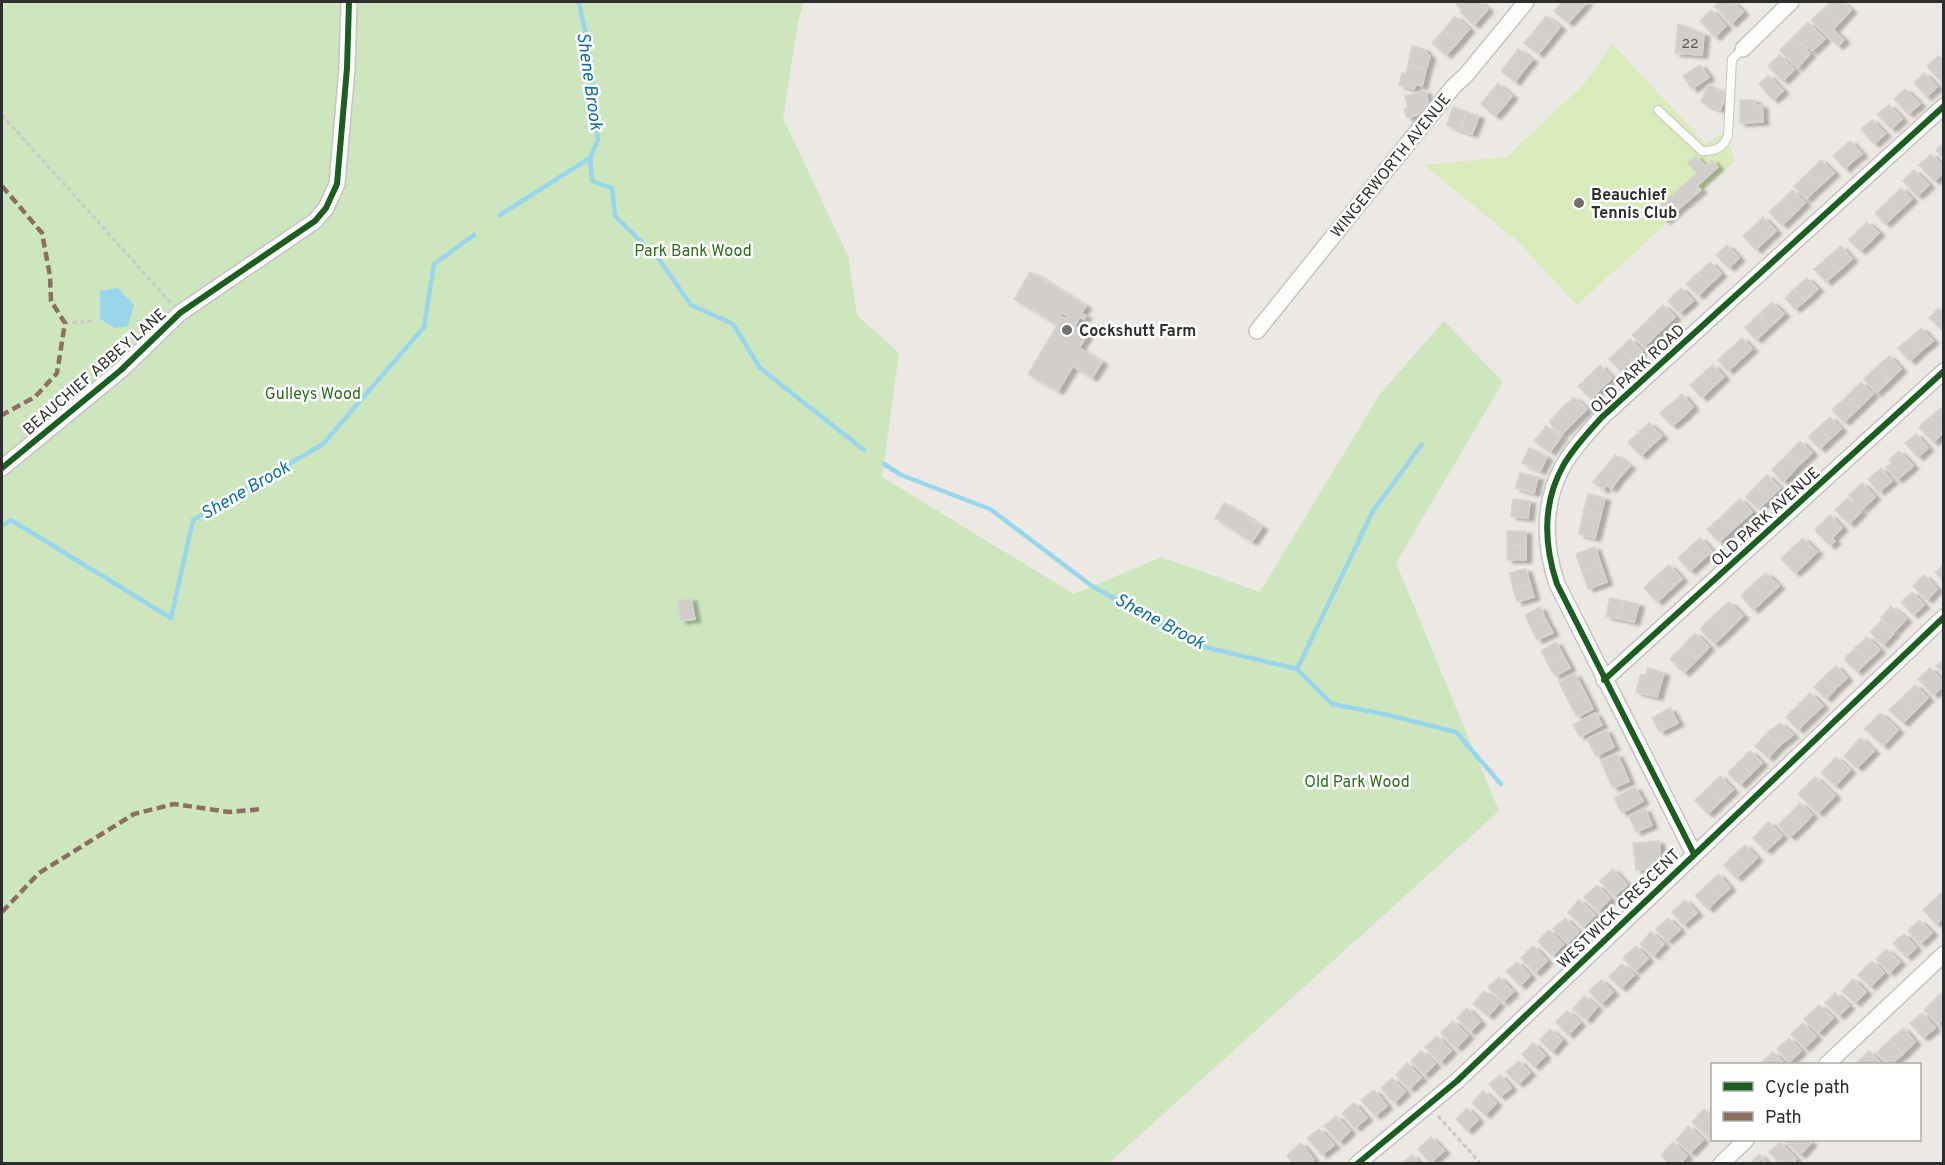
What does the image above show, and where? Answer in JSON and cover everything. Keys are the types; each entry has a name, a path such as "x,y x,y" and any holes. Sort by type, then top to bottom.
{"street":[{"name":"BEAUCHIEF ABBEY LANE","path":"2,468 121,370 180,314 315,221 326,208 337,184 347,68 349,2"},
{"name":"WINGERWORTH AVENUE","path":"1257,332 1454,86 1466,75 1526,2"},
{"path":"1743,49 1791,2"},
{"name":"OLD PARK ROAD","path":"1694,854 1557,584 1549,560 1546,539 1547,515 1554,489 1563,466 1601,418 1944,106"},
{"name":"OLD PARK AVENUE","path":"1604,680 1944,371"},
{"name":"WESTWICK CRESCENT","path":"1358,1164 1457,1081 1944,617"},
{"path":"1829,1063 1944,954"},
{"path":"1721,1164 1745,1141"}],"lane":[{"path":"1658,110 1702,151 1715,151 1724,145 1728,136 1732,59 1743,49"}],"path":[{"path":"2,115 180,314"},
{"path":"64,323 93,321"},
{"path":"1428,1106 1481,1164"}],"green space":[{"path":"2,2 804,2 798,22 783,118 848,256 857,315 899,353 882,477 1074,594 1161,557 1260,592 1380,394 1444,321 1503,382 1396,563 1499,811 1109,1163 2,1164"},
{"name":"Beauchief Tennis Club","path":"1612,44 1706,144 1724,132 1735,161 1577,305 1517,241 1424,165 1507,157 1583,85"}],"water":[{"path":"118,288 134,305 128,326 115,328 100,319 100,291"}],"building":[{"path":"1458,2 1480,2 1488,9 1474,25 1460,12 1462,10 1456,4"},
{"path":"1562,2 1568,2 1579,11 1568,23 1554,11"},
{"path":"1568,2 1587,2 1579,11"},
{"path":"1719,2 1733,2 1743,12 1731,24 1715,6"},
{"path":"1830,2 1842,2 1851,10 1840,22 1825,7"},
{"path":"1825,7 1840,22 1833,29 1844,40 1838,46 1811,20"},
{"path":"1711,10 1726,26 1715,37 1700,21"},
{"path":"1455,16 1469,29 1458,42 1444,30"},
{"path":"1546,16 1560,27 1549,41 1535,30"},
{"path":"1808,22 1825,39 1812,51 1794,36"},
{"path":"1678,24 1704,34 1702,55 1675,53"},
{"path":"1444,30 1458,42 1446,55 1432,43"},
{"path":"1535,30 1549,41 1538,54 1524,43"},
{"path":"1794,36 1810,54 1797,68 1780,50"},
{"path":"1412,46 1423,49 1430,57 1426,69 1408,65"},
{"path":"1518,49 1532,60 1523,71 1510,60"},
{"path":"1780,55 1794,70 1783,81 1768,66"},
{"path":"1939,56 1944,61 1942,83 1927,66"},
{"path":"1510,60 1523,71 1515,82 1501,71"},
{"path":"1408,65 1426,69 1422,86 1415,84 1414,89 1399,85 1402,73 1406,74"},
{"path":"1700,65 1709,77 1692,89 1683,76"},
{"path":"1924,73 1937,87 1926,97 1914,82"},
{"path":"1768,75 1783,91 1773,100 1759,84"},
{"path":"1498,84 1512,96 1504,106 1489,94"},
{"path":"1708,85 1727,93 1720,110 1701,102"},
{"path":"1905,89 1920,104 1908,114 1894,99"},
{"path":"1425,91 1429,105 1425,106 1427,112 1407,118 1404,109 1408,108 1405,96"},
{"path":"1489,94 1504,106 1495,116 1481,104"},
{"path":"1740,100 1755,100 1755,105 1762,105 1763,122 1740,123"},
{"path":"1889,105 1902,119 1891,129 1877,114"},
{"path":"1453,107 1466,112 1460,130 1447,125"},
{"path":"1466,112 1479,116 1472,134 1460,130"},
{"path":"1872,120 1885,134 1874,144 1861,129"},
{"path":"1850,141 1862,154 1853,161 1842,148"},
{"path":"1944,142 1944,158 1936,150"},
{"path":"1842,148 1853,161 1845,169 1833,156"},
{"path":"1931,154 1944,167 1944,172 1934,181 1919,165"},
{"path":"1696,156 1705,166 1712,160 1718,167 1697,186 1701,190 1665,221 1655,210 1697,173 1688,163"},
{"path":"1821,160 1834,173 1820,186 1808,173"},
{"path":"1914,170 1929,185 1917,196 1903,181"},
{"path":"1808,173 1820,186 1806,199 1794,186"},
{"path":"1901,188 1912,199 1898,212 1888,201"},
{"path":"1793,190 1805,203 1794,214 1781,201"},
{"path":"1781,201 1794,214 1782,225 1769,212"},
{"path":"1888,201 1898,212 1885,224 1875,213"},
{"path":"1763,217 1776,231 1766,240 1753,227"},
{"path":"1867,222 1879,233 1869,243 1858,231"},
{"path":"1753,227 1766,240 1756,250 1743,236"},
{"path":"1858,231 1869,243 1860,251 1849,240"},
{"path":"1727,245 1739,258 1729,268 1716,255"},
{"path":"1841,246 1852,259 1839,271 1828,257"},
{"path":"1828,257 1839,271 1826,282 1814,269"},
{"path":"1710,262 1721,274 1709,285 1698,273"},
{"name":"Cockshutt Farm","path":"1030,272 1086,306 1081,313 1086,316 1084,319 1080,317 1074,326 1087,335 1079,348 1102,362 1092,378 1073,366 1058,391 1028,374 1062,317 1066,319 1068,316 1062,313 1056,324 1014,299"},
{"path":"1698,273 1709,285 1698,296 1686,284"},
{"path":"1807,278 1818,289 1805,301 1794,289"},
{"path":"1681,288 1693,301 1679,313 1668,301"},
{"path":"1794,289 1805,301 1795,309 1785,298"},
{"path":"1772,302 1784,314 1770,327 1758,315"},
{"path":"1663,305 1675,317 1659,332 1648,320"},
{"path":"1939,308 1944,313 1943,331 1929,318"},
{"path":"1758,315 1770,327 1756,340 1745,328"},
{"path":"1648,320 1659,332 1644,347 1632,335"},
{"path":"1921,328 1933,341 1921,351 1910,338"},
{"path":"1742,338 1752,349 1740,360 1730,349"},
{"path":"1910,338 1921,351 1910,361 1898,348"},
{"path":"1630,339 1642,351 1632,361 1620,349"},
{"path":"1620,349 1632,361 1621,371 1609,359"},
{"path":"1730,349 1740,360 1728,371 1718,360"},
{"path":"1889,356 1901,369 1889,381 1876,367"},
{"path":"1600,365 1612,378 1601,388 1589,376"},
{"path":"1713,365 1724,377 1713,387 1701,375"},
{"path":"1876,367 1889,381 1876,393 1864,379"},
{"path":"1701,375 1713,387 1702,398 1690,385"},
{"path":"1589,376 1601,388 1591,399 1578,386"},
{"path":"1861,382 1873,394 1859,408 1847,396"},
{"path":"1682,394 1693,407 1683,417 1671,404"},
{"path":"1847,396 1859,408 1844,422 1832,410"},
{"path":"1574,397 1587,409 1574,422 1561,409"},
{"path":"1671,404 1683,417 1672,426 1660,413"},
{"path":"1941,408 1944,410 1944,432 1930,417"},
{"path":"1561,409 1574,422 1561,435 1549,422"},
{"path":"1830,417 1841,429 1830,439 1819,427"},
{"path":"1930,417 1944,432 1933,442 1919,427"},
{"path":"1649,423 1662,436 1651,446 1639,432"},
{"path":"1546,426 1561,437 1550,452 1534,441"},
{"path":"1819,427 1830,439 1820,449 1808,437"},
{"path":"1639,432 1651,446 1641,456 1628,442"},
{"path":"1916,434 1928,448 1918,457 1905,443"},
{"path":"1800,441 1812,453 1798,466 1787,455"},
{"path":"1529,448 1547,457 1540,471 1522,463"},
{"path":"1899,451 1913,466 1897,480 1886,467 1892,463 1889,460"},
{"path":"1615,455 1630,466 1620,477 1606,466"},
{"path":"1787,455 1798,466 1783,482 1772,470"},
{"path":"1606,466 1620,477 1611,489 1607,485 1603,490 1593,482"},
{"path":"1881,468 1892,481 1879,492 1868,479"},
{"path":"1520,473 1538,477 1534,493 1515,488"},
{"path":"1767,475 1780,488 1769,499 1756,486"},
{"path":"1862,483 1875,497 1862,509 1849,495"},
{"path":"1756,486 1769,499 1758,509 1746,497"},
{"path":"1588,494 1605,498 1600,518 1583,514"},
{"path":"1848,498 1861,512 1849,524 1835,510"},
{"path":"1513,499 1530,501 1528,518 1511,516"},
{"path":"1740,499 1752,512 1732,530 1720,518"},
{"path":"1224,503 1262,527 1252,542 1215,518"},
{"path":"1583,514 1600,518 1595,538 1579,534"},
{"path":"1830,515 1842,528 1832,538 1835,541 1830,546 1815,530"},
{"path":"1720,518 1732,530 1719,542 1707,529"},
{"path":"1507,531 1526,531 1526,545 1507,546"},
{"path":"1700,538 1712,551 1701,561 1689,548"},
{"path":"1803,538 1817,552 1806,563 1792,548"},
{"path":"1526,545 1526,560 1507,560 1507,546"},
{"path":"1595,547 1601,565 1582,571 1576,554"},
{"path":"1689,548 1701,561 1690,571 1678,558"},
{"path":"1792,548 1806,563 1795,573 1781,559"},
{"path":"1601,565 1607,582 1588,589 1582,571"},
{"path":"1669,565 1682,579 1669,591 1656,576"},
{"path":"1944,565 1944,582 1935,572"},
{"path":"1526,569 1530,583 1513,588 1509,573"},
{"path":"1766,573 1779,586 1766,598 1753,584"},
{"path":"1924,575 1937,589 1927,600 1913,586"},
{"path":"1656,576 1669,591 1657,602 1644,588"},
{"path":"1530,583 1534,597 1517,602 1513,588"},
{"path":"1753,584 1766,598 1753,610 1741,596"},
{"path":"1912,592 1924,605 1913,615 1901,602"},
{"path":"691,598 695,619 681,621 677,601"},
{"path":"1610,598 1624,601 1620,619 1606,616"},
{"path":"1624,601 1639,604 1634,622 1620,619"},
{"path":"1729,602 1743,616 1729,630 1714,615"},
{"path":"1891,606 1906,619 1895,631 1881,618"},
{"path":"1540,607 1546,620 1531,628 1525,615"},
{"path":"1714,615 1729,630 1714,644 1700,629"},
{"path":"1546,620 1553,633 1537,640 1531,628"},
{"path":"1881,621 1894,633 1883,645 1870,632"},
{"path":"1695,633 1709,647 1697,660 1683,646"},
{"path":"1867,637 1880,650 1868,661 1855,648"},
{"path":"1556,642 1563,655 1548,664 1541,651"},
{"path":"1683,646 1697,660 1684,673 1670,659"},
{"path":"1855,648 1868,661 1857,672 1844,659"},
{"path":"1563,655 1570,668 1555,676 1548,664"},
{"path":"1944,659 1944,673 1936,666"},
{"path":"1836,666 1847,678 1836,688 1825,676"},
{"path":"1648,668 1664,673 1657,697 1636,692 1641,674 1646,675"},
{"path":"1930,668 1944,682 1944,685 1933,695 1918,679"},
{"path":"1575,674 1584,691 1568,700 1559,682"},
{"path":"1825,676 1836,688 1826,699 1814,687"},
{"path":"1915,685 1928,698 1915,711 1902,698"},
{"path":"1584,691 1593,709 1577,717 1568,700"},
{"path":"1810,693 1823,706 1811,717 1798,705"},
{"path":"1902,698 1915,711 1903,723 1889,710"},
{"path":"1798,705 1811,717 1798,730 1786,717"},
{"path":"1670,708 1678,723 1660,732 1652,718"},
{"path":"1595,713 1602,725 1580,737 1573,725"},
{"path":"1880,713 1898,730 1883,746 1865,729"},
{"path":"1780,723 1793,735 1779,746 1766,734"},
{"path":"1606,730 1614,747 1596,756 1587,739"},
{"path":"1766,734 1779,746 1768,758 1755,746"},
{"path":"1860,738 1874,751 1857,768 1844,756"},
{"path":"1750,751 1762,763 1751,774 1739,762"},
{"path":"1617,754 1623,767 1607,775 1601,761"},
{"path":"1836,757 1850,770 1835,786 1821,773"},
{"path":"1739,762 1751,774 1740,785 1728,773"},
{"path":"1623,767 1629,781 1613,788 1607,775"},
{"path":"1720,776 1733,790 1720,802 1707,789"},
{"path":"1815,777 1835,796 1818,813 1798,794"},
{"path":"1635,787 1643,801 1622,813 1614,798"},
{"path":"1707,789 1720,802 1708,814 1695,800"},
{"path":"1800,803 1812,815 1803,825 1791,812"},
{"path":"1645,809 1652,825 1636,832 1629,816"},
{"path":"1791,812 1803,825 1790,837 1778,825"},
{"path":"1768,822 1782,836 1766,851 1753,838"},
{"path":"1659,841 1661,868 1636,870 1633,843"},
{"path":"1745,845 1757,858 1747,868 1734,855"},
{"path":"1734,855 1747,868 1736,878 1724,865"},
{"path":"1613,869 1627,885 1614,896 1600,881"},
{"path":"1718,874 1730,888 1719,898 1707,885"},
{"path":"1597,885 1610,899 1598,911 1584,897"},
{"path":"1707,885 1719,898 1708,909 1695,896"},
{"path":"1944,890 1944,906 1936,898"},
{"path":"1936,898 1944,906 1944,917 1936,924 1923,910"},
{"path":"1579,900 1595,915 1583,927 1568,912"},
{"path":"1685,900 1697,913 1683,925 1672,912"},
{"path":"1565,918 1579,932 1567,943 1553,929"},
{"path":"1668,918 1680,930 1667,941 1656,929"},
{"path":"1919,920 1932,933 1920,944 1908,931"},
{"path":"1549,930 1563,944 1552,956 1538,941"},
{"path":"1651,932 1664,944 1653,956 1640,944"},
{"path":"1904,934 1916,948 1906,957 1893,943"},
{"path":"1533,946 1547,961 1535,973 1521,958"},
{"path":"1636,946 1648,959 1635,971 1623,958"},
{"path":"1886,949 1900,962 1889,973 1876,959"},
{"path":"1872,961 1884,973 1870,987 1858,975"},
{"path":"1517,962 1530,976 1520,986 1506,971"},
{"path":"1622,964 1634,975 1621,988 1609,977"},
{"path":"1499,977 1513,992 1503,1002 1488,987"},
{"path":"1853,979 1866,992 1855,1003 1842,991"},
{"path":"1601,980 1613,992 1601,1004 1589,991"},
{"path":"1484,991 1499,1004 1488,1016 1473,1004"},
{"path":"1944,991 1944,1003 1937,997"},
{"path":"1835,993 1849,1006 1839,1016 1825,1003"},
{"path":"1584,996 1597,1007 1586,1020 1573,1009"},
{"path":"1937,997 1944,1003 1944,1018 1938,1024 1924,1010"},
{"path":"1819,1005 1833,1018 1818,1033 1804,1019"},
{"path":"1467,1008 1480,1022 1470,1032 1457,1018"},
{"path":"1567,1011 1580,1023 1568,1035 1556,1022"},
{"path":"1922,1013 1935,1028 1923,1038 1910,1023"},
{"path":"1453,1021 1468,1036 1456,1048 1441,1033"},
{"path":"1803,1023 1816,1037 1804,1048 1791,1034"},
{"path":"1903,1028 1915,1042 1903,1054 1890,1040"},
{"path":"1550,1029 1562,1040 1552,1052 1540,1040"},
{"path":"1437,1036 1451,1051 1440,1062 1425,1047"},
{"path":"1789,1038 1801,1051 1789,1062 1777,1049"},
{"path":"1890,1040 1903,1054 1892,1063 1888,1063 1877,1052"},
{"path":"1533,1043 1545,1056 1534,1067 1522,1054"},
{"path":"1421,1051 1435,1064 1424,1075 1411,1061"},
{"path":"1869,1051 1881,1063 1857,1063"},
{"path":"1773,1052 1784,1063 1763,1063"},
{"path":"1519,1061 1530,1073 1518,1084 1506,1072"},
{"path":"1407,1063 1421,1078 1409,1089 1396,1075"},
{"path":"1500,1075 1511,1088 1500,1097 1489,1084"},
{"path":"1392,1078 1405,1092 1394,1103 1381,1088"},
{"path":"1374,1090 1387,1106 1375,1116 1361,1100"},
{"path":"1483,1091 1496,1103 1485,1115 1472,1103"},
{"path":"1354,1103 1367,1118 1355,1128 1342,1113"},
{"path":"1467,1108 1478,1120 1467,1131 1456,1119"},
{"path":"1704,1109 1711,1116 1711,1134 1708,1137 1692,1122"},
{"path":"1336,1116 1350,1131 1339,1142 1324,1126"},
{"path":"1688,1126 1703,1140 1690,1153 1676,1140"},
{"path":"1319,1129 1334,1145 1322,1155 1307,1138"},
{"path":"1431,1137 1444,1151 1430,1163 1418,1149"},
{"path":"1785,1141 1809,1141 1811,1143 1800,1155"},
{"path":"1673,1142 1687,1156 1680,1164 1669,1164 1661,1155"},
{"path":"1780,1142 1796,1159 1792,1164 1780,1164 1769,1152"},
{"path":"1301,1143 1314,1160 1310,1164 1293,1164 1287,1155"},
{"path":"1759,1154 1768,1164 1750,1164"},
{"path":"1412,1155 1420,1164 1402,1164"}],"waterway":[{"name":"Shene Brook","path":"500,215 590,158 598,140 589,50 579,2"},
{"name":"Shene Brook","path":"590,158 592,181 612,188 615,216 658,258 691,305 733,324 760,368 864,450"},
{"name":"Shene Brook","path":"2,526 11,520 171,618 193,520 323,444 424,327 434,264 474,235"},
{"path":"1297,669 1373,511 1422,444"},
{"name":"Shene Brook","path":"884,464 901,475 990,509 1092,586 1197,645 1297,669 1332,704 1456,732 1501,784"}],"marked path":[{"path":"2,186 42,233 50,276 51,301 65,323 57,373 35,397 2,415"},
{"path":"2,912 39,873 134,814 174,804 229,812 263,809"}],"cycle path":[{"path":"2,468 121,370 180,313 315,221 326,208 337,184 347,68 349,2"},
{"path":"1694,854 1557,584 1550,554 1547,525 1548,510 1556,480 1571,453 1601,418 1944,106"},
{"path":"1604,680 1944,371"},
{"path":"1357,1164 1457,1081 1944,617"}],"place":[{"name":"Beauchief Tennis Club","path":"1579,203"},
{"name":"Cockshutt Farm","path":"1067,330"}],"park label":[{"name":"Park Bank Wood","path":"693,250"},
{"name":"Gulleys Wood","path":"313,393"},
{"name":"Old Park Wood","path":"1357,781"}]}
